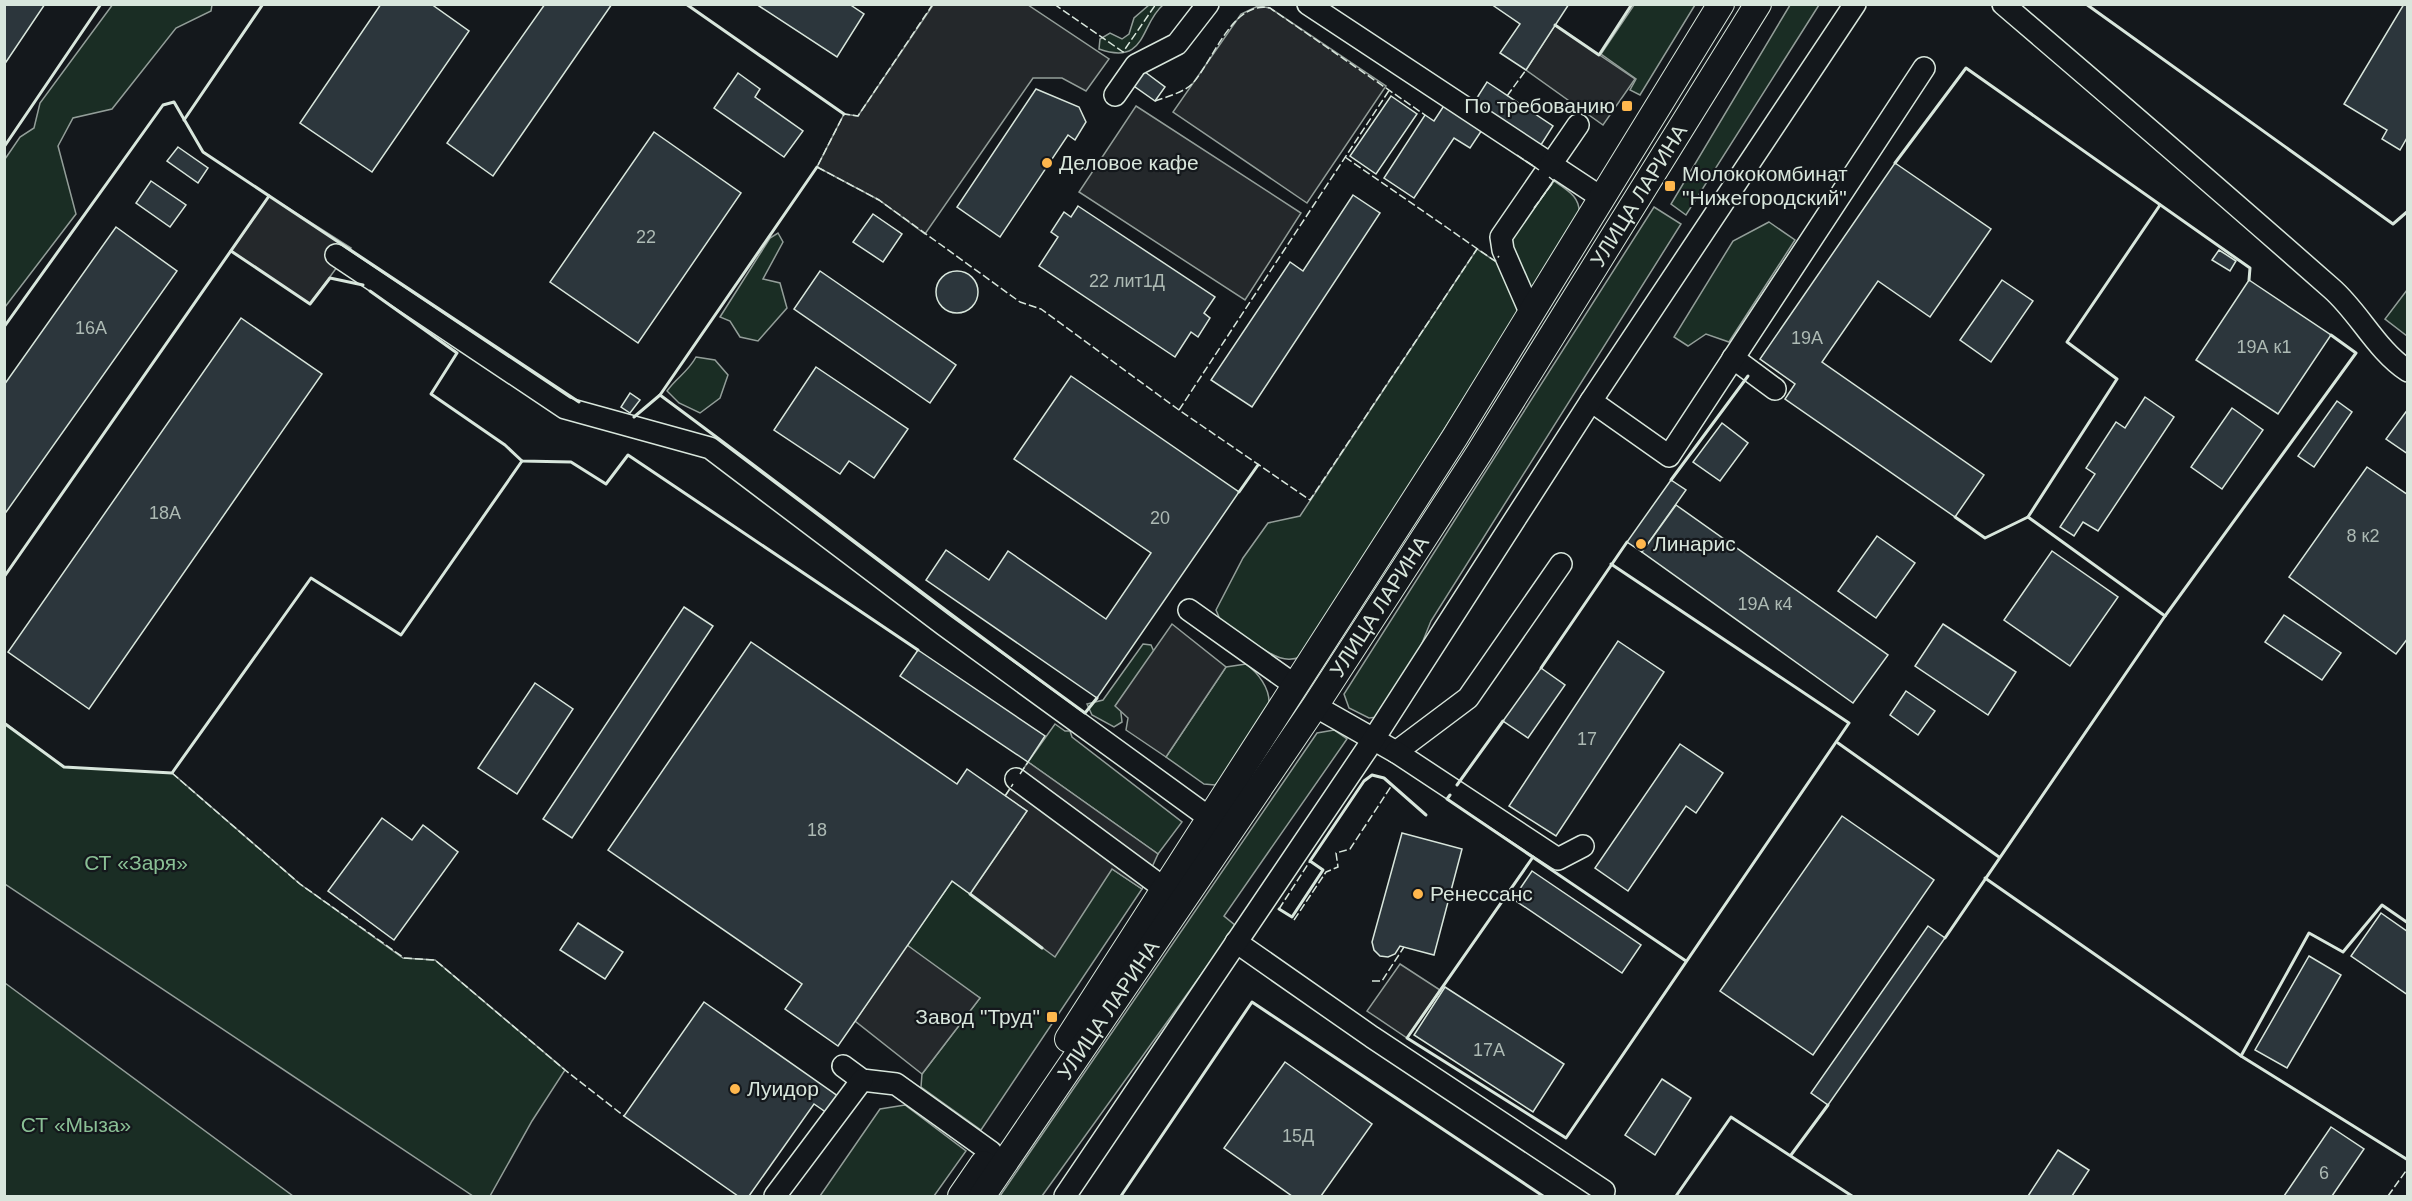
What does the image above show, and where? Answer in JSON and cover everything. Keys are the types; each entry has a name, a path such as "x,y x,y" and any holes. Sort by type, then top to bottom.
{"main road":[{"name":"УЛИЦА ЛАРИНА","path":"961,1197 1296,686 1531,314 1721,4"},
{"name":"УЛИЦА ЛАРИНА","path":"982,1197 1315,705 1479,453 1758,4"}],"street":[{"path":"1115,95 1136,65 1177,44 1208,4"},
{"path":"1308,4 1602,198"},
{"path":"1065,1197 1373,740 1591,401 1855,4"},
{"path":"2002,4 2128,110 2344,299 2394,362 2408,371"},
{"path":"1591,401 1669,456 1924,68"},
{"path":"1531,314 1503,250 1501,237 1578,125"},
{"path":"336,255 565,408 710,448 944,625 1210,819"},
{"path":"1733,358 1775,389"},
{"path":"1396,752 1468,698 1561,564"},
{"path":"1189,610 1296,686"},
{"path":"1315,705 1396,752 1558,859 1583,846"},
{"path":"1016,779 1165,889"},
{"path":"1236,942 1371,1037 1604,1191"},
{"path":"843,1066 862,1080 896,1084 991,1152"},
{"path":"775,1197 862,1080"}],"green space":[{"path":"113,4 212,5 211,11 176,28 112,109 73,118 58,146 76,214 5,307 5,159 20,137 34,128 40,103"},
{"path":"1149,5 1163,5 1134,48 1126,52 1115,53 1099,49 1100,39 1110,33 1122,39 1129,34 1134,18"},
{"path":"1634,5 1695,5 1640,95 1630,90 1636,79 1601,54"},
{"path":"1790,5 1819,5 1686,215 1671,204"},
{"path":"1554,181 1568,191 1578,203 1579,215 1301,657 1279,658 1245,639 1227,636 1216,610 1243,558 1268,523 1300,516 1477,249 1495,261"},
{"path":"1654,207 1681,224 1431,621 1412,668 1379,717 1369,718 1349,708 1344,694"},
{"path":"1769,222 1795,240 1729,342 1706,334 1688,346 1674,337 1733,241"},
{"path":"778,233 783,242 763,279 780,283 787,308 758,341 740,337 730,321 720,317 770,238"},
{"path":"2407,290 2407,336 2385,319"},
{"path":"696,357 715,360 728,375 720,398 700,413 679,403 667,391"},
{"path":"1143,644 1151,645 1155,654 1120,704 1122,722 1114,727 1092,715 1087,704 1103,700"},
{"path":"1246,664 1259,676 1268,692 1267,711 1221,779 1215,785 1204,784 1166,757 1226,667"},
{"name":"СТ «Заря»","path":"5,723 64,767 172,773 300,884 403,958 435,960 565,1070 532,1121 490,1196 473,1196 5,884"},
{"path":"1055,724 1065,731 1070,731 1072,737 1182,822 1158,854 1028,762"},
{"path":"1334,730 1347,739 1224,916 1236,926 1042,1196 1000,1196 1317,733"},
{"path":"1112,869 1142,889 981,1130 921,1087 922,1074 980,998 944,975 907,945 952,881 977,899"},
{"name":"СТ «Мыза»","path":"5,983 293,1196 5,1196"},
{"path":"905,1105 966,1151 934,1196 820,1196 880,1109"}],"shaded area":[{"path":"933,5 1028,5 1109,59 1086,91 1062,78 1033,78 925,234 879,200 817,167 844,114 858,116"},
{"path":"1258,6 1270,8 1386,86 1307,203 1173,112 1241,14"},
{"path":"1555,25 1635,79 1603,125 1526,70"},
{"path":"1136,106 1301,213 1245,300 1079,192"},
{"path":"269,196 351,248 310,304 231,251"},
{"path":"1172,624 1226,667 1166,757 1126,730 1128,718 1115,706"},
{"path":"1028,762 1158,854 1142,889 1112,869 1055,957 970,894 1027,811 1005,796"},
{"path":"907,945 980,998 922,1074 855,1021"},
{"path":"1400,964 1440,990 1407,1038 1367,1011"}],"building":[{"path":"4,4 45,4 4,65"},
{"path":"381,4 431,4 469,31 372,172 300,123"},
{"path":"545,4 612,4 493,176 447,143"},
{"path":"756,4 849,4 864,14 837,57"},
{"path":"1491,4 1569,4 1526,70 1500,53 1520,24"},
{"path":"2404,4 2408,4 2408,136 2400,150 2382,139 2387,130 2344,104"},
{"path":"1141,69 1165,87 1155,101 1131,84"},
{"path":"738,73 760,89 755,97 803,131 784,157 714,108"},
{"path":"1487,82 1553,126 1539,148 1473,104"},
{"path":"1036,89 1079,107 1086,122 1075,140 1068,135 1000,237 957,207"},
{"path":"1391,96 1417,114 1376,174 1350,156"},
{"path":"1445,104 1482,130 1470,148 1454,138 1414,198 1384,178 1425,115 1434,121"},
{"path":"654,132 741,193 638,343 550,282"},
{"path":"178,147 208,168 198,183 167,161"},
{"path":"1895,163 1991,229 1930,317 1878,281 1822,362 1984,475 1955,517 1785,399 1795,384 1760,359"},
{"path":"151,181 186,205 170,227 136,203"},
{"path":"1353,195 1380,213 1252,407 1211,380 1290,262 1303,271"},
{"path":"1078,206 1215,297 1204,313 1210,318 1198,337 1191,332 1175,357 1039,266 1058,237 1051,232 1064,212 1071,217"},
{"path":"873,214 902,234 883,262 853,242"},
{"path":"116,227 177,271 4,515 4,385"},
{"path":"2219,250 2236,261 2230,271 2212,260"},
{"path":"820,271 956,365 930,403 794,309"},
{"path":"957,271 972,277 978,292 972,307 957,313 942,307 936,292 942,277"},
{"path":"2002,280 2033,301 1991,362 1960,340"},
{"path":"2249,280 2331,335 2278,414 2196,360"},
{"path":"241,318 322,374 89,709 8,652"},
{"path":"816,367 908,429 874,478 849,461 840,474 774,430"},
{"path":"1071,376 1239,492 1097,698 926,580 946,550 989,580 1008,551 1106,619 1151,553 1014,459"},
{"path":"630,393 640,400 630,413 621,407"},
{"path":"2145,397 2174,417 2098,531 2083,522 2074,536 2060,527 2095,474 2086,468 2116,422 2125,428"},
{"path":"2337,401 2352,412 2314,467 2298,456"},
{"path":"2232,408 2263,430 2222,489 2191,467"},
{"path":"2408,409 2408,454 2386,439"},
{"path":"1722,423 1748,443 1720,481 1693,462"},
{"path":"2367,467 2408,495 2408,638 2396,654 2289,577"},
{"path":"1671,480 1686,490 1642,552 1627,542"},
{"path":"1676,505 1888,655 1853,703 1642,552"},
{"path":"1877,536 1915,563 1876,618 1838,591"},
{"path":"2052,551 2118,597 2070,666 2004,620"},
{"path":"684,607 713,626 572,838 543,819"},
{"path":"2284,615 2341,653 2322,680 2265,642"},
{"path":"1943,624 2016,672 1988,715 1915,666"},
{"path":"1618,641 1664,672 1556,836 1509,806"},
{"path":"751,642 957,784 967,769 1027,811 970,894 952,881 838,1046 785,1009 802,984 608,850"},
{"path":"918,650 1045,736 1028,762 900,676"},
{"path":"1541,668 1565,685 1528,738 1503,721"},
{"path":"535,683 573,709 517,794 478,768"},
{"path":"1906,691 1935,711 1918,735 1890,715"},
{"path":"1680,744 1723,773 1696,813 1686,806 1628,891 1595,868"},
{"path":"1842,816 1934,880 1813,1055 1720,991"},
{"path":"382,818 412,840 423,825 458,852 394,940 328,891"},
{"name":"Ренессанс","path":"1402,833 1462,849 1434,955 1400,946 1395,954 1388,957 1380,956 1374,950 1372,942"},
{"path":"1532,871 1641,945 1622,973 1513,899"},
{"path":"2381,913 2408,932 2408,995 2351,956"},
{"path":"578,923 623,952 605,979 560,950"},
{"path":"1928,926 1945,938 1828,1105 1811,1093"},
{"path":"2309,956 2341,975 2287,1068 2255,1050"},
{"path":"1445,987 1564,1064 1533,1112 1414,1035"},
{"name":"Луидор","path":"704,1002 842,1099 830,1115 814,1104 749,1196 738,1196 624,1116"},
{"path":"1285,1062 1372,1124 1321,1196 1292,1196 1224,1148"},
{"path":"1662,1079 1691,1098 1655,1155 1625,1135"},
{"path":"2331,1127 2364,1149 2332,1196 2284,1196"},
{"path":"2058,1150 2089,1170 2072,1196 2028,1196"}],"fence":[{"path":"933,4 858,116 844,114 817,167 879,200 1020,302 1041,309 1179,410 1310,500 1477,249"},
{"path":"1054,4 1123,52 1156,4"},
{"path":"1155,101 1190,86 1235,22 1245,13 1257,8 1270,8 1425,115"},
{"path":"1507,96 1526,70"},
{"path":"1179,410 1390,89"},
{"path":"1517,155 1539,170"},
{"path":"1345,157 1495,261 1499,256"},
{"path":"1534,208 1554,181 1549,177"},
{"path":"1020,774 1028,762"},
{"path":"172,773 300,884 404,958 435,960 565,1070 624,1116"},
{"path":"1005,796 1013,784"},
{"path":"1294,920 1326,872 1338,867 1336,853 1350,849 1392,785"},
{"path":"1279,909 1310,861"},
{"path":"1372,981 1382,981 1404,947"},
{"path":"2388,1196 2408,1168"}],"wall":[{"path":"4,147 101,4"},
{"path":"184,120 263,4"},
{"path":"686,4 844,114"},
{"path":"1555,25 1599,55 1632,4"},
{"path":"2086,4 2393,224 2408,211"},
{"path":"1895,163 1966,68 2250,268 2249,280"},
{"path":"4,327 163,105 174,102 203,152 579,402"},
{"path":"634,417 660,395 817,167"},
{"path":"4,577 269,196"},
{"path":"1955,517 1985,538 2028,517 2117,379 2067,342 2160,205"},
{"path":"231,251 310,304 330,278 363,285"},
{"path":"370,291 457,353 431,394 505,445 522,461 571,462 606,484 628,455 918,650"},
{"path":"1945,938 2165,616 2356,353 2331,335"},
{"path":"1671,480 1748,376"},
{"path":"660,395 1085,713 1097,698"},
{"path":"4,723 64,767 172,773 311,578 401,635 522,461"},
{"path":"1239,492 1258,465"},
{"path":"2028,517 2165,616"},
{"path":"1541,668 1627,542"},
{"path":"1533,857 1407,1038 1566,1138 1849,723 1611,564"},
{"path":"1457,785 1503,721"},
{"path":"1838,743 1999,857"},
{"path":"1279,909 1292,917 1323,870 1310,861 1364,781 1372,775 1384,778 1426,815"},
{"path":"1450,795 1447,799 1686,961"},
{"path":"1985,878 2241,1056 2408,1160"},
{"path":"970,894 1042,948"},
{"path":"2241,1056 2309,933 2343,952 2382,905 2408,923"},
{"path":"1121,1196 1252,1002 1543,1196"},
{"path":"1791,1155 1828,1105"},
{"path":"1676,1196 1731,1117 1852,1196"}],"place":[{"name":"По требованию","path":"1627,106"},
{"name":"Деловое кафе","path":"1047,163"},
{"name":"Молококомбинат \"Нижегородский\"","path":"1670,186"},
{"name":"Линарис","path":"1641,544"},
{"name":"Ренессанс","path":"1418,894"},
{"name":"Завод \"Труд\"","path":"1052,1017"},
{"name":"Луидор","path":"735,1089"}]}
